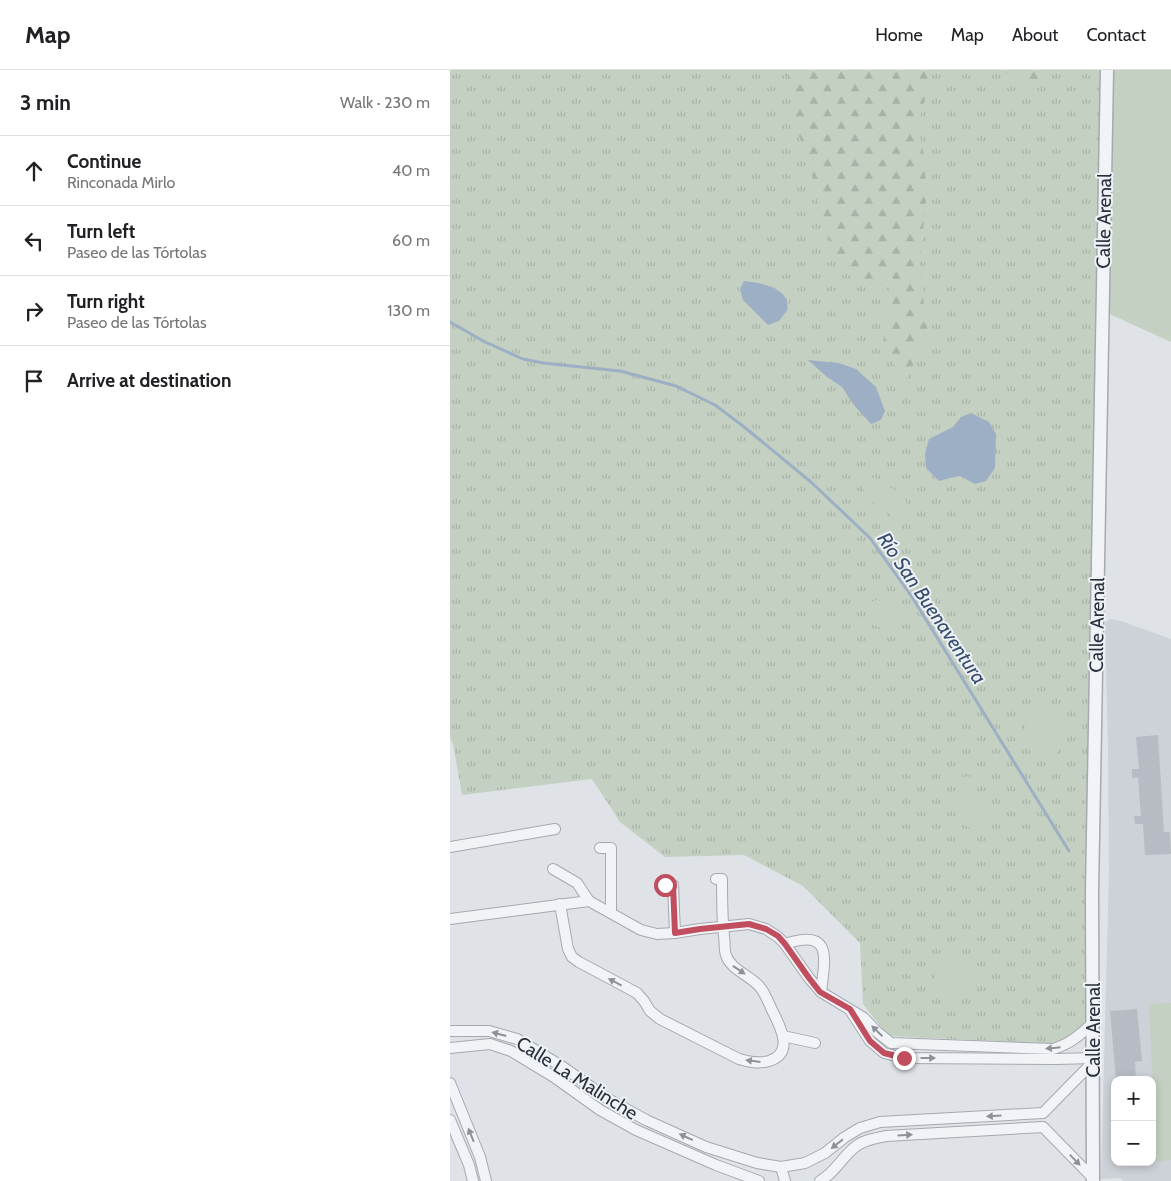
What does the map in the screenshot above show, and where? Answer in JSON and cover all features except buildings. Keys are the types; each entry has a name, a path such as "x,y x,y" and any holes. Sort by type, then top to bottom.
{"street":[{"name":"Calle Arenal","path":"1093,1180 1092,881 1108,70"},
{"path":"450,847 555,828"},
{"path":"600,848 611,848 611,913"},
{"path":"553,869 577,883 589,902"},
{"path":"560,904 568,949 572,957 636,993 644,1000 650,1011 660,1019 751,1063 774,1060 781,1053 784,1044 783,1036 761,988 747,975 735,969 726,955 722,879 716,879"},
{"path":"665,885 673,885 675,933"},
{"path":"450,919 560,904 589,902 641,930 656,934 749,924 766,929 778,936 820,992 864,1018 891,1043 1053,1049 1062,1047 1076,1039 1093,1023"},
{"path":"785,944 808,939 815,940 820,944 824,953 820,992"},
{"path":"850,1009 870,1041 884,1053 904,1058 1093,1060"},
{"name":"Calle La Malinche","path":"450,1031 489,1031 518,1039 563,1067 608,1099 646,1120 706,1147 757,1163 781,1167 805,1162 825,1153 860,1128 880,1122 1042,1113"},
{"path":"783,1036 815,1043"},
{"name":"Calle La Malinche","path":"450,1048 490,1044 512,1051 554,1077 600,1110 636,1130 716,1165 759,1181"},
{"path":"1093,1060 1039,1117 1041,1125 1093,1180"},
{"path":"450,1083 480,1157 486,1181"},
{"path":"1014,1115 1018,1122 1015,1129"},
{"path":"450,1120 469,1165 473,1181"},
{"path":"821,1181 832,1173 857,1145 886,1136 1043,1127"},
{"path":"781,1167 784,1181"}],"shaded area":[{"path":"1111,619 1121,621 1171,639 1171,1181 1124,1181 1120,1178 1101,1179 1109,872 1105,624"}],"green space":[{"path":"450,70 1102,70 1087,1021 1063,1044 888,1036 863,1004 860,943 803,886 744,855 665,857 620,822 592,779 462,795 453,744 450,738"},
{"path":"787,70 937,70 932,74 918,125 925,160 926,203 919,267 928,334 904,383 883,346 889,286 852,278 833,251 815,192 811,161 796,130"},
{"path":"1002,70 1049,70 1049,84 1021,81"},
{"path":"1110,70 1171,70 1171,342 1103,311"},
{"path":"874,478 890,487 905,499 907,504 902,518 896,520 866,497 864,486 866,481"},
{"path":"875,600 892,600 899,603 903,611 901,621 892,626 886,625 882,628 872,624 866,615 870,603"},
{"path":"1045,709 1052,710 1060,716 1063,732 1058,752 1055,755 1044,757 1030,745 1025,731 1026,724 1030,718"},
{"path":"969,776 977,797 990,808 994,815 990,825 978,830 965,826 960,820 962,800 956,782 958,778"},
{"path":"951,959 972,966 978,971 980,977 974,989 961,996 942,989 937,986 935,981 936,972"},
{"path":"1171,1003 1171,1160 1156,1161 1156,1076 1152,1076 1149,1004"}],"water":[{"path":"744,281 766,285 782,293 786,298 788,309 779,321 768,325 743,300 740,289"},
{"path":"808,360 839,363 856,369 876,387 885,411 881,420 871,424 853,404 842,387"},
{"path":"971,413 989,422 996,434 995,468 986,481 975,484 960,476 939,481 926,468 925,454 929,439 953,427 961,417"}],"waterway":[{"name":"Río San Buenaventura","path":"450,322 485,342 523,359 543,363 620,371 676,386 715,405 811,482 870,538 912,597 1069,851"}],"route":[{"path":"665,885 673,885 675,933 749,924 766,929 778,936 785,944 820,992 850,1009 870,1041 884,1053 904,1058"}]}
